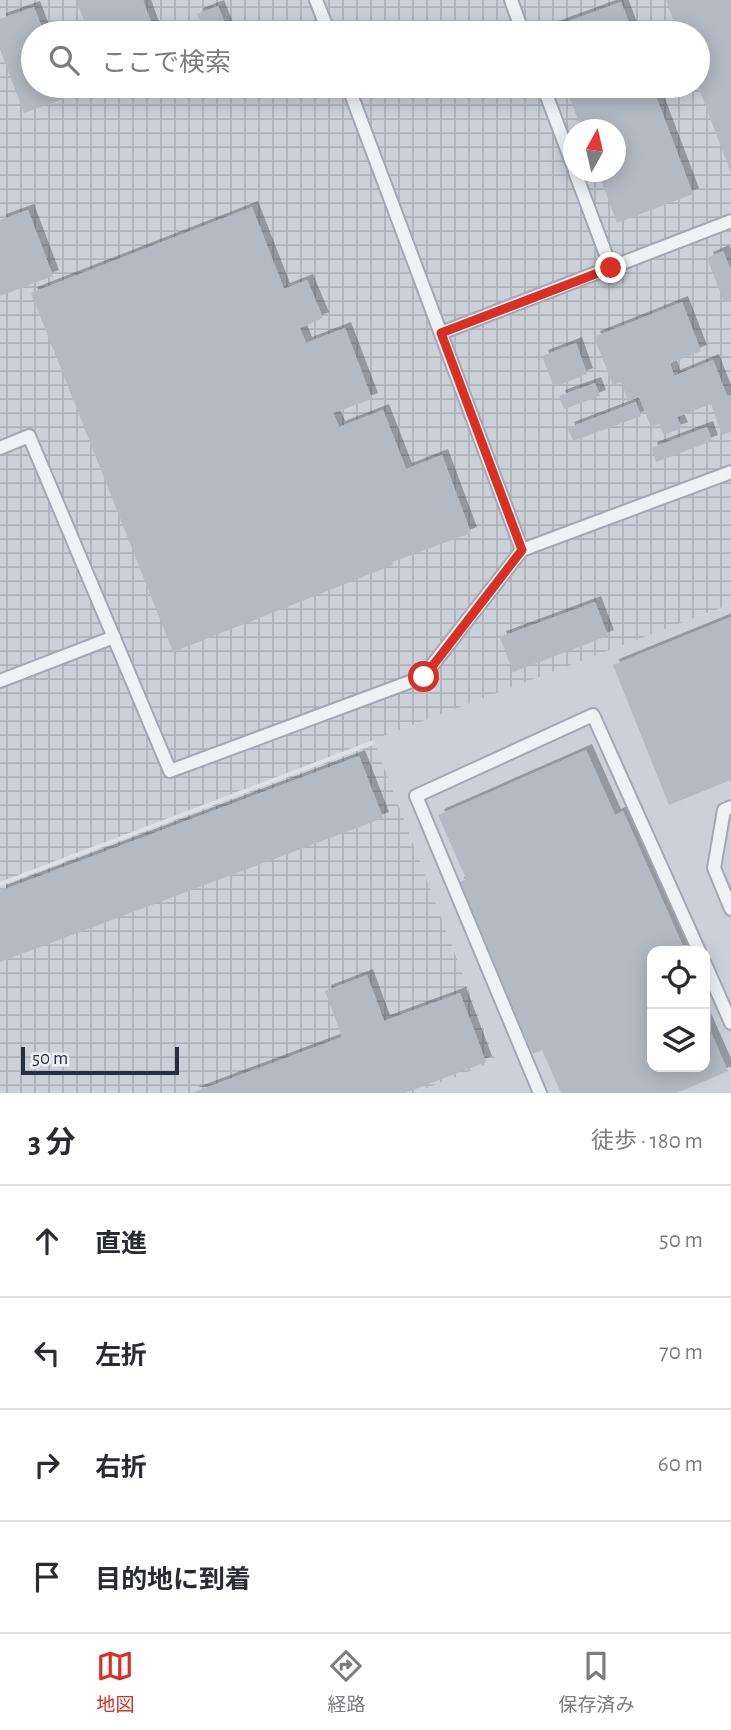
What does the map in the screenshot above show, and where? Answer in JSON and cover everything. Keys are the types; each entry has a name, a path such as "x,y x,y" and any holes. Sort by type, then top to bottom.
{"lane":[{"path":"317,0 325,21"},
{"path":"511,0 519,21"},
{"path":"353,98 522,550"},
{"path":"547,98 563,140"},
{"path":"579,182 611,268"},
{"path":"441,333 731,221"},
{"path":"0,448 29,436 170,771 424,677 522,550 731,472"},
{"path":"0,681 114,637"},
{"path":"540,1093 416,796 593,715 697,946"},
{"path":"731,807 724,810 714,868 731,909"},
{"path":"710,975 731,1023"}],"shaded area":[{"path":"0,0 731,0 731,604 0,882"},
{"path":"731,604 731,1093 414,1093 496,1061 373,740"},
{"path":"375,744 496,1061 414,1093 0,1093 0,886"}],"building":[{"path":"76,0 143,0 151,21 84,21"},
{"path":"666,0 731,0 731,173 703,98 710,98 710,21 674,21"},
{"path":"621,2 628,21 569,21"},
{"path":"218,6 224,21 200,21 197,14"},
{"path":"34,7 39,21 21,21 21,98 65,98 24,113 0,49 0,19"},
{"path":"570,98 657,98 693,194 617,223 602,182 626,182 626,119 578,119"},
{"path":"252,207 284,289 307,280 323,318 300,328 306,343 345,328 372,399 333,413 339,427 383,410 406,469 442,455 471,533 392,562 393,565 173,652 31,293"},
{"path":"28,210 53,276 0,296 0,220"},
{"path":"723,251 731,270 731,299 724,302 707,258"},
{"path":"682,302 701,351 670,363 674,376 713,360 727,396 731,395 731,432 722,435 711,404 677,417 682,428 664,435 659,424 651,427 639,397 628,401 621,382 613,385 594,337"},
{"path":"576,343 587,374 554,387 542,356"},
{"path":"595,383 600,396 564,409 559,396"},
{"path":"636,402 641,416 573,441 568,428"},
{"path":"707,427 712,441 656,462 651,448"},
{"path":"595,602 608,636 513,672 500,637"},
{"path":"731,617 731,780 669,805 613,665"},
{"path":"586,750 615,815 623,811 683,946 647,946 647,1072 710,1072 710,1030 728,1071 677,1093 561,1093 542,1050 533,1054 458,883 466,879 438,815"},
{"path":"359,756 383,818 0,962 0,891"},
{"path":"367,975 384,1021 460,993 486,1062 405,1093 192,1093 342,1037 325,991"}],"route":[{"path":"424,677 522,550 441,333 611,268"}]}
